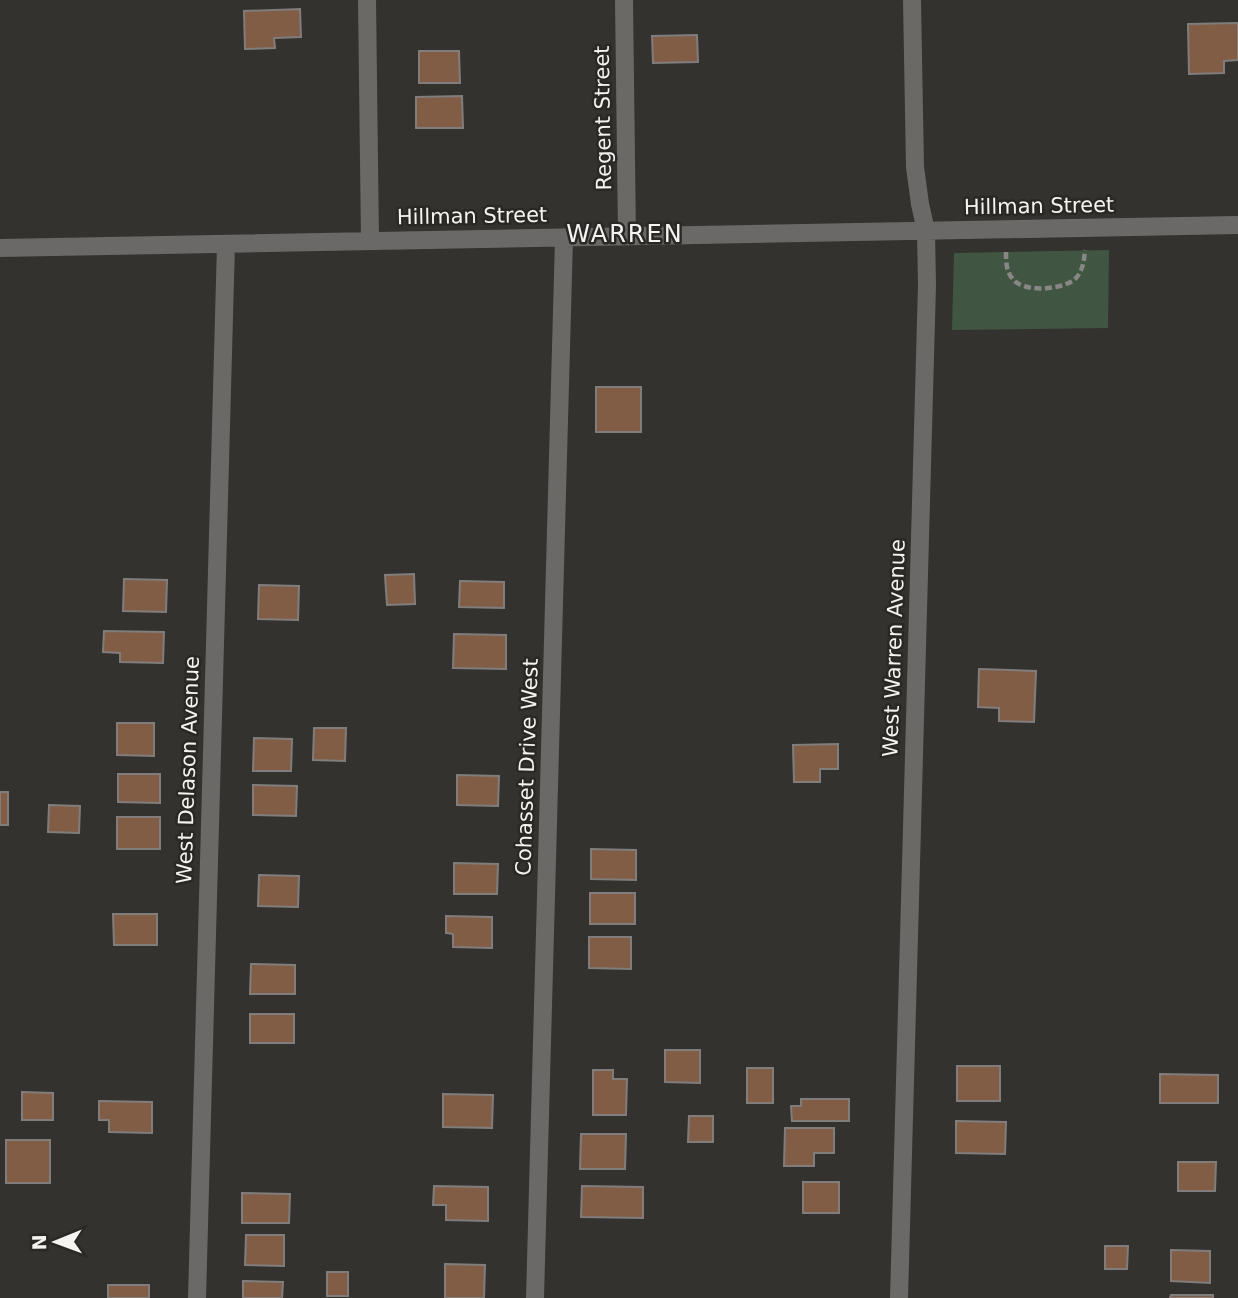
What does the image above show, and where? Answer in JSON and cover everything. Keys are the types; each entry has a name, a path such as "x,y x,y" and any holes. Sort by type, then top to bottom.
{"street":[{"path":"366,0 370,241"},
{"name":"Regent Street","path":"624,0 627,236"},
{"name":"West Warren Avenue","path":"899,1298 926,327 926,231 915,167 912,0"},
{"name":"Hillman Street","path":"0,248 1238,225"},
{"name":"Cohasset Drive West","path":"535,1298 564,237"},
{"name":"West Delason Avenue","path":"197,1298 226,244"}],"path":[{"path":"1006,252 1013,281 1031,288 1047,288 1073,281 1084,264 1085,250"}],"green space":[{"path":"1109,250 1108,328 952,330 954,253"}],"building":[{"path":"300,9 301,37 274,38 275,48 245,49 244,11"},
{"path":"1238,23 1238,60 1224,61 1224,73 1189,74 1188,24"},
{"path":"697,35 698,62 653,63 652,36"},
{"path":"419,51 459,51 460,83 419,83"},
{"path":"462,96 463,128 416,128 416,97"},
{"path":"596,387 641,387 641,432 596,432"},
{"path":"414,574 415,604 387,605 385,575"},
{"path":"124,579 167,580 166,612 123,611"},
{"path":"460,581 504,582 504,608 459,607"},
{"path":"259,585 299,586 298,620 258,619"},
{"path":"104,631 164,632 163,663 120,662 120,653 103,652"},
{"path":"454,634 506,635 506,669 453,668"},
{"path":"979,669 1036,671 1034,722 999,721 999,708 978,707"},
{"path":"117,723 154,723 154,756 117,755"},
{"path":"314,728 346,728 345,761 313,760"},
{"path":"254,738 292,739 291,771 253,771"},
{"path":"838,744 838,769 820,769 820,782 794,782 793,745"},
{"path":"118,774 160,774 160,803 118,802"},
{"path":"457,775 499,776 498,806 457,805"},
{"path":"253,785 297,786 296,816 253,815"},
{"path":"0,792 8,792 8,825 0,825"},
{"path":"49,805 80,806 79,833 48,832"},
{"path":"117,817 160,817 160,849 117,849"},
{"path":"591,849 636,850 636,880 591,879"},
{"path":"454,863 498,864 497,894 454,894"},
{"path":"259,875 299,876 298,907 258,906"},
{"path":"590,893 635,893 635,924 590,924"},
{"path":"113,914 157,914 157,945 114,945"},
{"path":"446,916 492,917 492,948 453,947 453,934 446,933"},
{"path":"589,937 631,937 631,969 589,968"},
{"path":"251,964 295,965 295,994 250,994"},
{"path":"250,1014 294,1014 294,1043 250,1043"},
{"path":"665,1050 700,1050 700,1083 665,1082"},
{"path":"957,1066 1000,1066 1000,1101 957,1101"},
{"path":"747,1068 773,1068 773,1103 747,1103"},
{"path":"593,1070 613,1070 613,1079 627,1079 626,1115 593,1115"},
{"path":"1160,1074 1218,1075 1218,1103 1160,1103"},
{"path":"22,1092 53,1093 53,1120 22,1120"},
{"path":"443,1094 493,1095 492,1128 443,1127"},
{"path":"801,1099 849,1099 849,1121 792,1121 791,1106 801,1106"},
{"path":"99,1101 152,1102 152,1133 109,1132 109,1120 99,1120"},
{"path":"689,1116 713,1116 713,1142 688,1142"},
{"path":"956,1121 1006,1122 1005,1154 956,1153"},
{"path":"785,1128 834,1128 834,1153 814,1153 814,1166 784,1166"},
{"path":"581,1134 626,1134 625,1169 580,1169"},
{"path":"6,1140 50,1140 50,1183 6,1183"},
{"path":"1178,1162 1216,1162 1215,1191 1178,1191"},
{"path":"803,1182 839,1182 839,1213 803,1213"},
{"path":"434,1186 488,1187 488,1221 446,1220 446,1205 433,1205"},
{"path":"582,1186 643,1187 643,1218 581,1217"},
{"path":"242,1193 290,1194 289,1223 242,1223"},
{"path":"246,1235 284,1235 284,1266 245,1265"},
{"path":"1105,1246 1128,1246 1127,1269 1105,1269"},
{"path":"1171,1250 1210,1251 1210,1283 1171,1281"},
{"path":"445,1264 485,1265 484,1298 445,1298"},
{"path":"327,1272 348,1272 348,1296 327,1296"},
{"path":"243,1281 283,1282 282,1298 243,1298"},
{"path":"108,1285 149,1285 149,1298 108,1298"},
{"path":"1171,1295 1213,1295 1213,1298 1170,1298"}],"district":[{"name":"WARREN","path":"625,234"}]}
